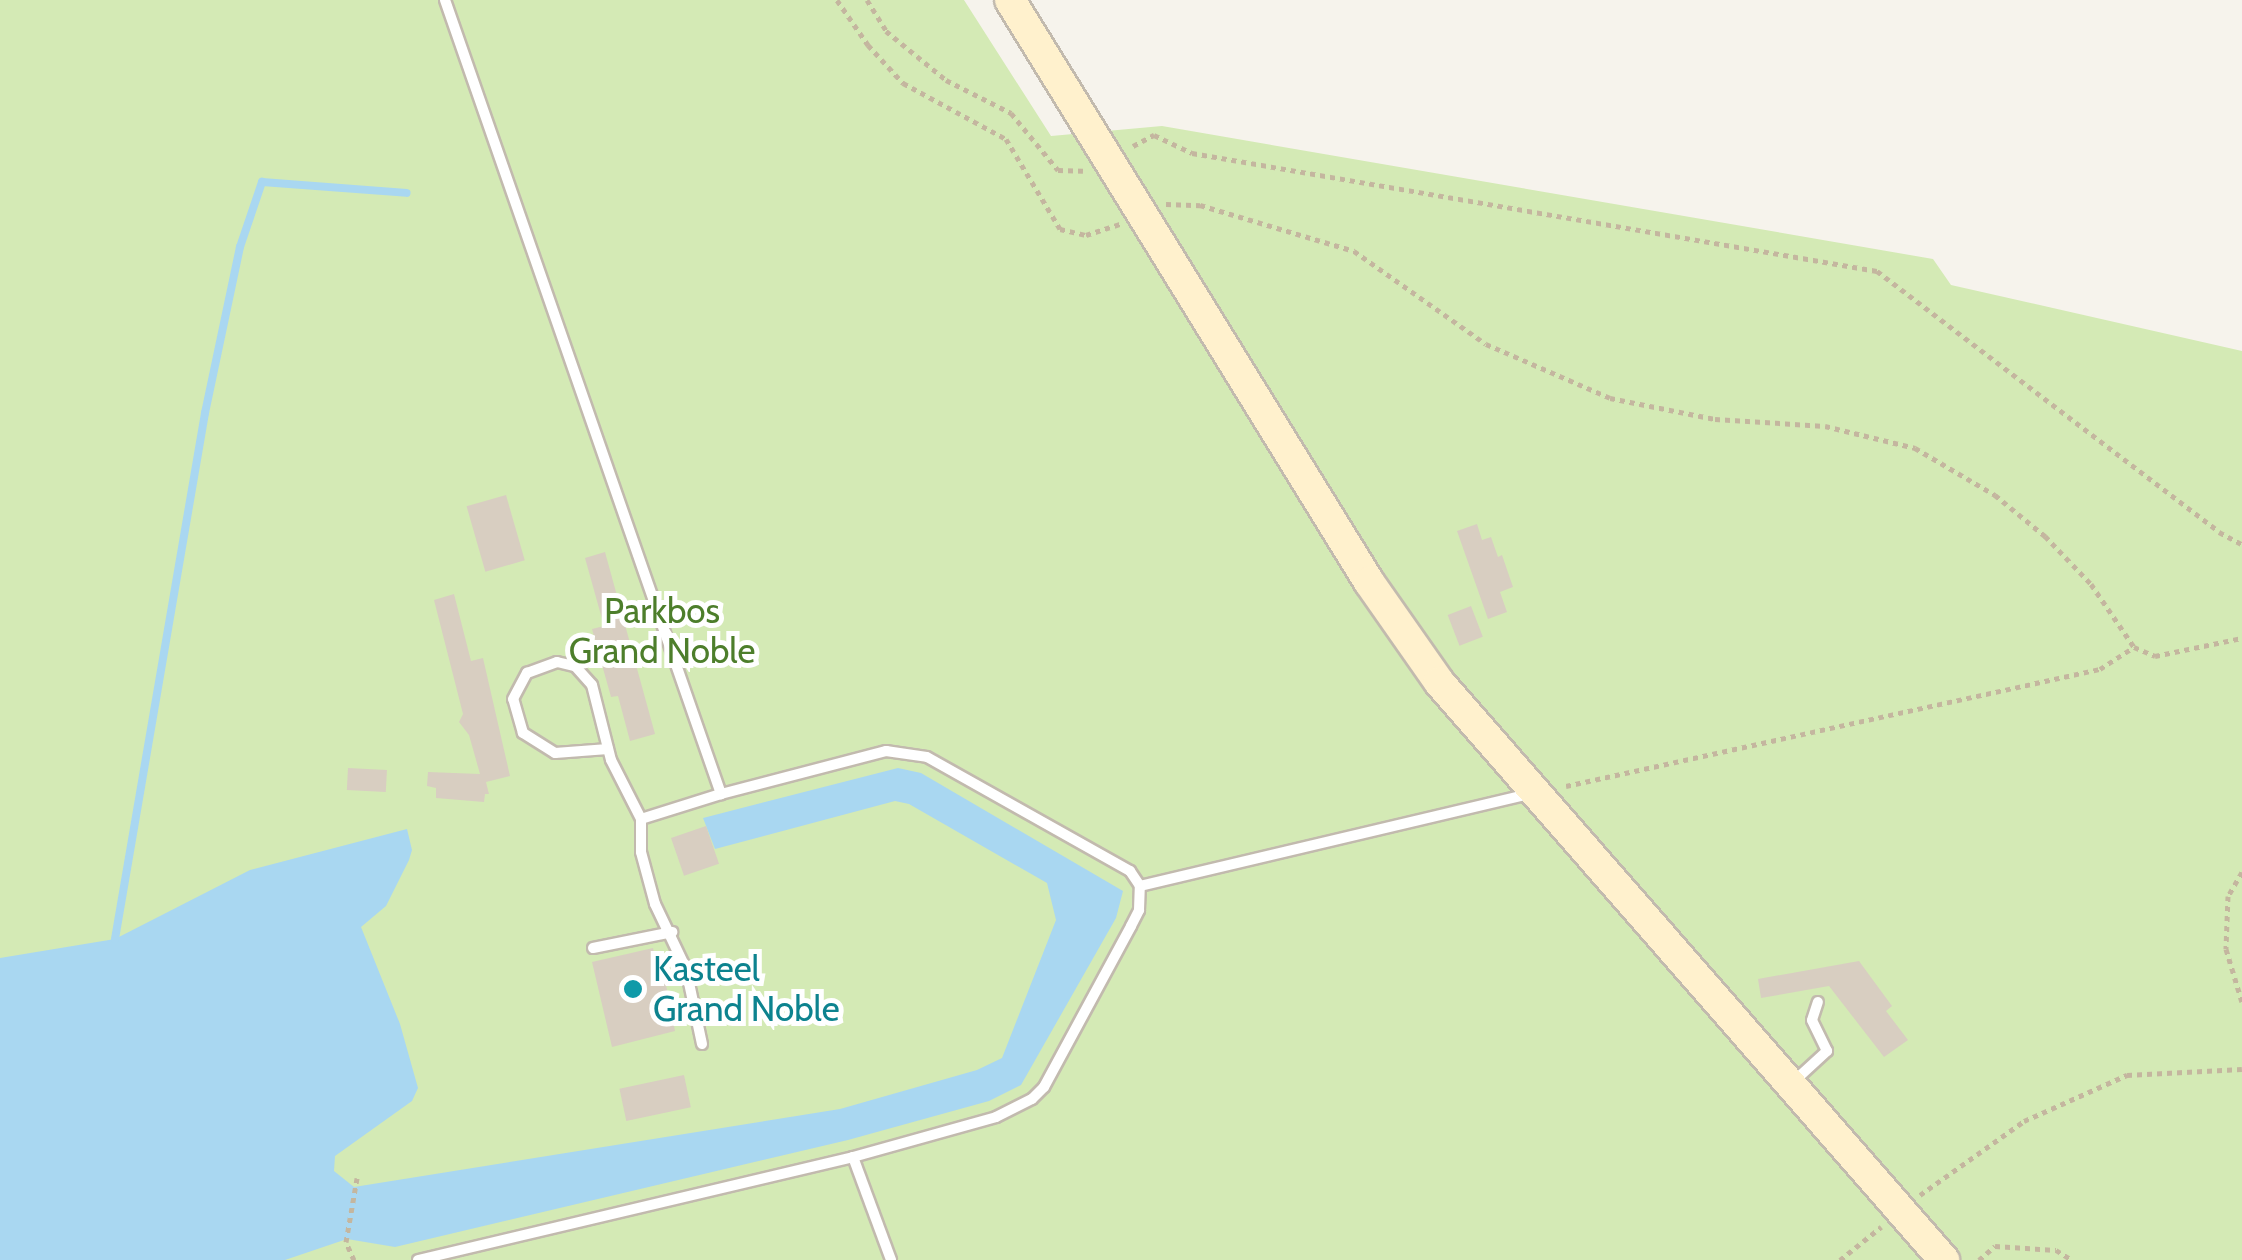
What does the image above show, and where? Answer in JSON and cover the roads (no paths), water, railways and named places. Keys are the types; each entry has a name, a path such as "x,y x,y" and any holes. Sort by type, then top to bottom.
{"street":[{"path":"1010,0 1369,582 1439,682 1944,1260"}],"lane":[{"path":"445,0 721,794"},
{"path":"608,750 556,753 523,733 514,699 518,683 539,667 557,662 575,666 592,685 608,750 642,820 641,852 656,904 686,969 702,1044"},
{"path":"418,1260 853,1157 996,1118 1032,1099 1044,1087 1139,910 1140,886 1130,871 927,757 886,752 721,794 642,820"},
{"path":"1140,886 1536,792"},
{"path":"593,948 672,932"},
{"path":"1791,1084 1828,1051 1812,1020 1818,1002"},
{"path":"853,1157 891,1260"}],"water":[{"path":"898,768 921,773 1123,891 1116,918 1021,1085 989,1101 848,1140 395,1247 347,1239 285,1260 0,1260 0,958 115,939 250,870 407,829 412,850 409,860 386,906 361,927 400,1024 418,1088 412,1101 335,1156 334,1171 354,1187 840,1109 977,1070 1002,1058 1056,920 1047,883 909,804 895,801 715,849 703,818"}],"waterway":[{"path":"115,939 205,413 240,247 262,182 407,193"}],"place":[{"name":"Kasteel Grand Noble","path":"633,989"}],"park label":[{"name":"Parkbos Grand Noble","path":"662,631"}]}
